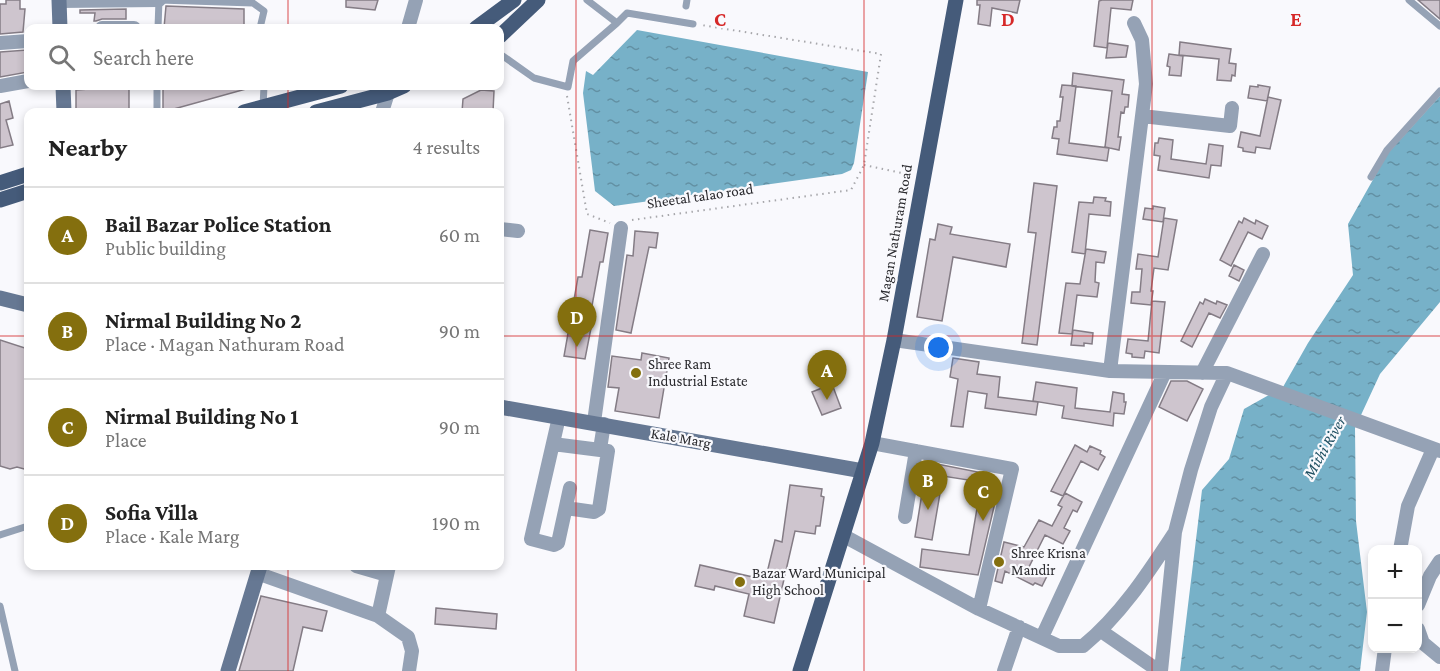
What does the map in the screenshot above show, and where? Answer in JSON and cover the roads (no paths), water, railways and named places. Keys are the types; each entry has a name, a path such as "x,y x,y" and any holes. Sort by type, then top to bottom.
{"main road":[{"path":"481,24 514,0"},
{"path":"504,32 538,0"},
{"name":"Magan Nathuram Road","path":"800,671 872,443 894,340 956,0"},
{"path":"59,1 60,24"},
{"path":"63,90 64,108"},
{"path":"259,108 326,90"},
{"path":"331,108 395,90"},
{"path":"0,183 24,175"},
{"path":"0,200 24,192"},
{"path":"0,298 24,304"},
{"name":"Kale Marg","path":"504,408 863,471"},
{"path":"219,671 249,570"},
{"path":"228,671 262,571"}],"street":[{"path":"59,1 159,0"},
{"path":"409,24 416,0"},
{"path":"1110,371 1146,84 1142,40 1134,23"},
{"path":"0,43 24,41"},
{"path":"0,86 24,82"},
{"path":"383,108 388,93"},
{"path":"1142,116 1230,126 1232,108"},
{"path":"600,449 599,423 621,228"},
{"path":"504,229 518,231"},
{"path":"1202,373 1263,254"},
{"path":"894,340 1110,371 1227,374 1434,449 1408,506 1401,545"},
{"path":"1042,637 1165,372"},
{"path":"1101,631 1160,671 1175,532 1211,407 1227,374"},
{"path":"559,417 531,539 554,545 558,543 570,488"},
{"path":"872,443 1012,469 979,609"},
{"path":"553,444 607,450 608,454 599,509 594,512 566,508"},
{"path":"905,517 916,451"},
{"path":"844,536 979,609 1059,646 1083,646 1101,631 1141,583 1175,532"},
{"path":"1420,599 1430,576 1440,561"},
{"path":"378,616 388,570"},
{"path":"262,571 378,616 408,637 412,651 409,671"},
{"path":"1005,671 1019,627"},
{"path":"1422,640 1440,657"},
{"path":"1382,671 1384,653"}],"lane":[{"path":"158,24 159,0 253,3 264,11 261,24"},
{"path":"587,0 617,23"},
{"path":"1410,0 1440,26"},
{"path":"504,57 534,78 568,87 573,61 627,13 693,24"},
{"path":"157,90 157,108"},
{"path":"263,107 264,90"},
{"path":"1371,177 1387,150 1440,91"},
{"path":"0,535 24,527"},
{"path":"0,606 15,671"}],"water":[{"path":"637,30 868,72 851,170 842,174 614,206 595,191 583,93 586,71 593,75"},
{"name":"Mithi River","path":"1440,96 1440,302 1380,374 1355,428 1356,521 1367,612 1360,671 1180,671 1202,490 1229,459 1244,409 1283,387 1308,343 1353,275 1348,224 1388,153"}],"place":[{"name":"Sofia Villa","path":"577,347"},
{"name":"Shree Ram Industrial Estate","path":"636,373"},
{"name":"Bail Bazar Police Station","path":"827,400"},
{"name":"Nirmal Building No 2","path":"928,510"},
{"name":"Nirmal Building No 1","path":"983,521"},
{"name":"Shree Krisna Mandir","path":"999,562"},
{"name":"Bazar Ward Municipal High School","path":"740,582"}]}
